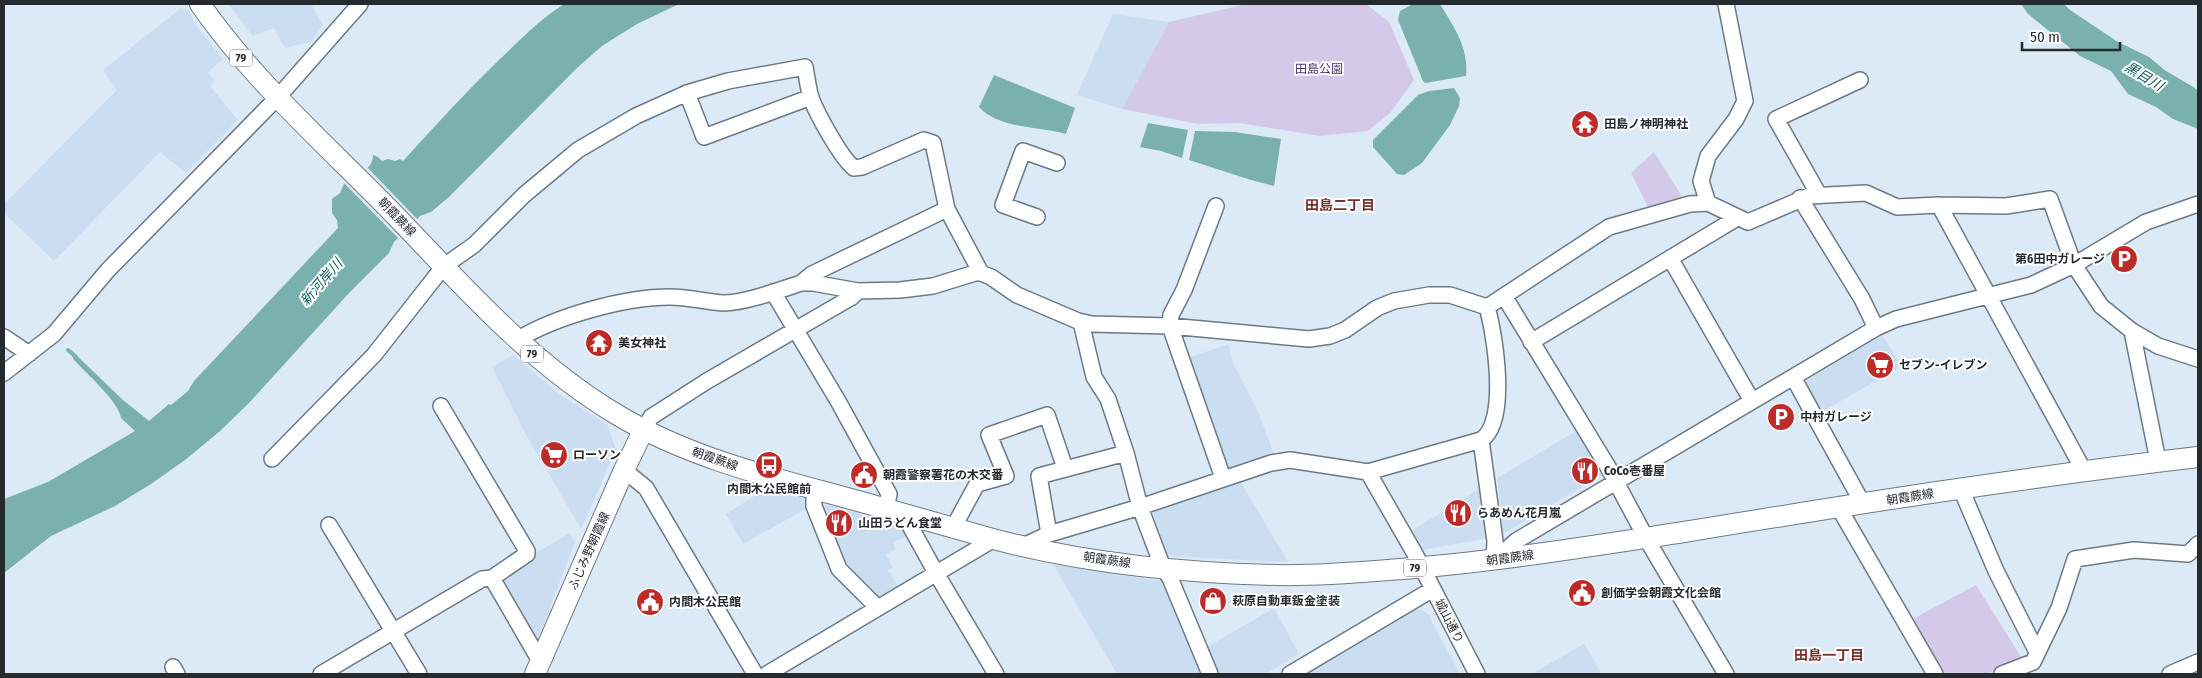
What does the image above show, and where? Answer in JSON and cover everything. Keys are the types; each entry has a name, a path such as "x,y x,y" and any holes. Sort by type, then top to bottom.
{"main road":[{"name":"朝霞蕨線","path":"200,4 233,48 283,102 480,305 517,340 569,383 616,414 644,430 711,458 886,509 1023,546 1163,568 1284,576 1422,568 1494,561 1961,488 2198,457"},
{"name":"ふじみ野朝霞線","path":"538,668 624,470 644,430"}],"street":[{"path":"4,373 54,334 108,270 283,102 360,4"},
{"path":"1708,202 1701,181 1708,156 1736,120 1745,101 1726,4"},
{"path":"272,459 374,356 440,262 474,245 524,195 578,150 614,127 687,93 728,81 805,67 811,97 819,116 841,152 854,168 862,167 924,140 932,143 947,209 981,273 1017,295 1081,322 1092,324 1170,326 1309,339 1330,336 1345,330 1377,308 1394,301 1429,295 1450,295 1487,307"},
{"path":"1819,195 1776,119 1860,80"},
{"path":"687,93 704,137 811,97"},
{"path":"1037,217 1003,205 1023,151 1057,163"},
{"path":"1487,307 1609,227 1690,204 1708,202 1748,222 1800,198 1819,195 1866,193 1898,207 1939,205 2006,206 2050,199 2074,265 2101,306 2132,331 2158,346 2198,359"},
{"path":"1800,198 1862,299 1876,328"},
{"path":"1494,561 1516,542 1876,328 1896,319 2031,285 2074,265 2146,222 2198,204"},
{"path":"1939,205 2084,471"},
{"path":"1216,206 1184,290 1171,316 1170,326 1223,478"},
{"path":"801,283 812,274 947,209"},
{"path":"1531,342 1737,218"},
{"path":"1670,258 1752,401"},
{"path":"517,340 529,333 572,317 618,303 669,297 724,303 773,292 801,283 813,283 858,291 893,291 933,286 969,274 981,273"},
{"path":"644,430 651,417 707,381 852,297 858,291"},
{"path":"773,292 838,401 889,494 886,509"},
{"path":"1504,296 1616,482 1646,538 1726,674"},
{"path":"1023,546 1049,534 1140,507 1271,463 1290,460 1368,472 1481,440 1488,435 1493,426 1497,393 1496,359 1487,307"},
{"path":"1081,322 1094,377 1108,399 1126,453 1140,507 1163,568 1170,578 1210,674"},
{"path":"2132,331 2158,461"},
{"path":"4,337 29,354"},
{"path":"1794,377 1863,504"},
{"path":"321,674 482,579 492,578 527,554 527,551 441,406"},
{"path":"956,528 958,518 977,484 1006,476 989,435 1047,415 1065,468"},
{"path":"1481,440 1495,541 1494,561"},
{"path":"1049,534 1039,476 1126,453"},
{"path":"624,470 646,488 755,674"},
{"name":"城山通り","path":"1368,472 1422,568 1477,674"},
{"path":"814,488 814,506 839,569 878,608"},
{"path":"1961,488 2036,663"},
{"path":"1839,508 1935,674"},
{"path":"906,514 908,524 996,674"},
{"path":"329,525 419,674"},
{"path":"768,674 994,539"},
{"path":"2002,674 2036,663 2059,608 2075,558 2134,550 2188,554 2198,544"},
{"path":"492,578 538,668"},
{"path":"1290,674 1433,589"},
{"path":"2170,674 2198,662"}],"shaded area":[{"path":"228,4 311,4 323,25 311,42 285,48 274,28 253,36"},
{"path":"181,8 188,10 196,25 223,59 208,72 215,81 210,86 238,120 186,173 160,152 54,261 4,213 4,204 117,90 103,70"},
{"path":"1113,14 1169,22 1122,109 1077,95"},
{"path":"1882,335 1902,366 1818,414 1801,384"},
{"path":"1228,344 1233,363 1258,411 1274,455 1232,468 1226,464 1188,358"},
{"path":"513,355 559,394 607,424 616,450 581,529 524,431 492,367"},
{"path":"1578,430 1604,474 1503,534 1497,478"},
{"path":"1239,479 1288,562 1168,556 1151,508"},
{"path":"1482,487 1489,538 1422,550 1411,531"},
{"path":"767,488 807,499 811,506 743,544 726,514"},
{"path":"820,503 904,525 911,535 893,542 895,550 886,554 893,568 888,570 899,587 877,600 841,566"},
{"path":"570,533 575,542 536,644 498,579 534,554"},
{"path":"1053,564 1167,582 1205,671 1200,674 1117,674"},
{"path":"1274,608 1299,654 1266,674 1216,674 1205,648"},
{"path":"1418,608 1428,614 1460,674 1304,674"},
{"path":"1584,644 1602,674 1531,674"}],"green space":[{"name":"田島公園","path":"1247,4 1366,4 1389,22 1414,80 1390,113 1368,131 1320,136 1239,123 1198,124 1122,109 1169,22"},
{"path":"1654,152 1683,198 1649,209 1631,173"},
{"path":"1976,585 2023,660 1986,674 1942,674 1909,621"}],"water":[{"name":"新河岸川","path":"564,4 679,4 637,24 602,46 577,68 449,197 431,212 420,216 394,242 389,253 349,293 248,404 220,431 185,460 151,484 115,506 51,536 4,573 4,499 48,482 135,431 121,418 119,411 108,396 74,360 72,356 74,353 123,400 149,421 188,391 194,381 338,228 337,220 332,213 332,199 340,193 346,179 367,168 373,155 382,161 400,159 403,161 498,61 538,24"},
{"path":"1413,4 1440,4 1463,47 1466,76 1425,83 1423,81 1398,20 1400,11"},
{"name":"黒目川","path":"2021,4 2064,4 2118,42 2149,57 2166,71 2195,88 2198,91 2198,129 2173,119 2156,107 2128,94 2111,71 2080,56 2028,14"},
{"path":"994,75 1075,108 1066,134 1008,123 987,114 979,107"},
{"path":"1454,88 1460,98 1459,106 1450,125 1422,163 1404,175 1397,174 1373,147 1373,140 1418,95 1429,91"},
{"path":"1148,123 1188,130 1182,158 1140,147"},
{"path":"1195,131 1235,132 1281,139 1274,186 1189,160"}],"pier":[{"path":"366,166 419,221 400,240 342,181"}],"waterway":[{"path":"68,350 76,357"}],"place":[{"name":"田島ノ神明神社","path":"1585,124"},
{"name":"第6田中ガレージ","path":"2124,259"},
{"name":"美女神社","path":"599,343"},
{"name":"セブン-イレブン","path":"1880,365"},
{"name":"中村ガレージ","path":"1781,417"},
{"name":"ローソン","path":"554,455"},
{"name":"内間木公民館前","path":"769,465"},
{"name":"CoCo壱番屋","path":"1585,471"},
{"name":"朝霞警察署花の木交番","path":"864,475"},
{"name":"らあめん花月嵐","path":"1458,513"},
{"name":"山田うどん食堂","path":"839,523"},
{"name":"創価学会朝霞文化会館","path":"1582,593"},
{"name":"萩原自動車鈑金塗装","path":"1213,601"},
{"name":"内間木公民館","path":"650,602"}],"district":[{"name":"田島二丁目","path":"1340,205"},
{"name":"田島一丁目","path":"1829,655"}]}
